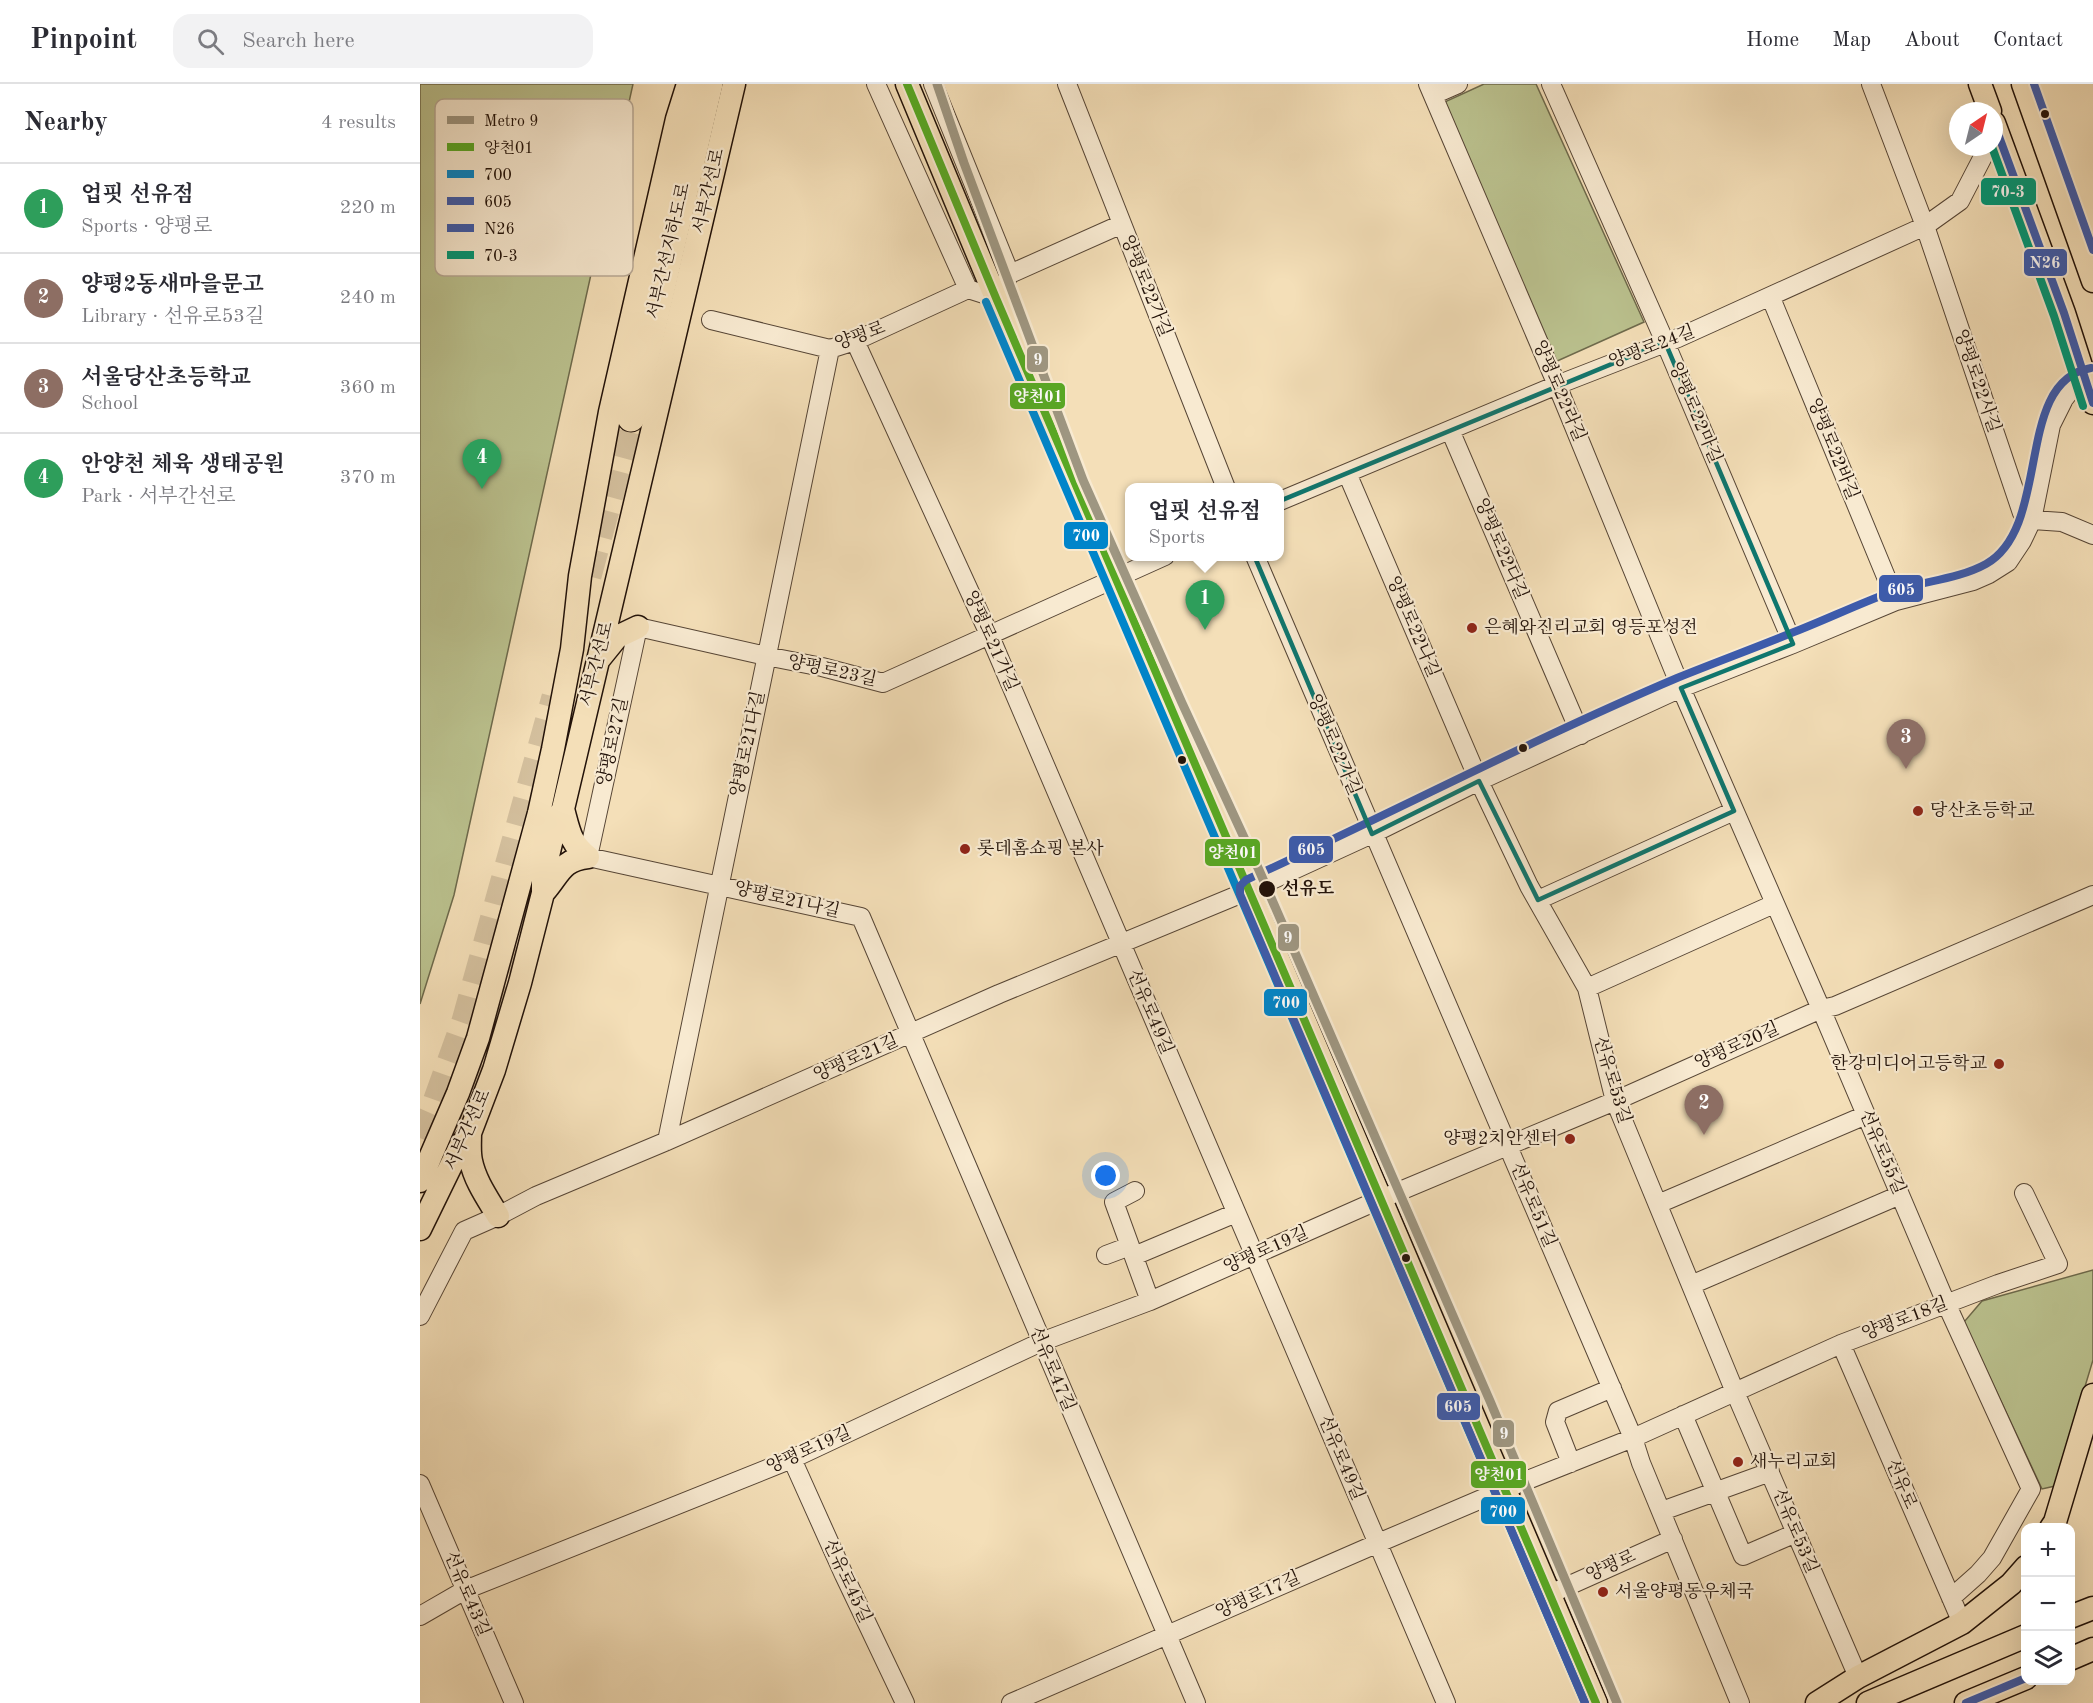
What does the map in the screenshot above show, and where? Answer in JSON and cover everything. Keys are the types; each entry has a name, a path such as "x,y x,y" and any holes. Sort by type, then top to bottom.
{"highway":[{"name":"서부간선지하도로","path":"631,418 709,84"}],"main road":[{"name":"서부간선로","path":"420,1181 458,1094 478,1038 539,813 572,649 580,576 610,412 677,119 688,84"},
{"name":"서부간선로","path":"420,1229 460,1147 470,1132 506,1033 543,893 543,877 556,822 563,809 734,84"},
{"path":"907,84 996,298 1596,1703"},
{"path":"1980,84 1985,102"},
{"path":"2023,84 2093,281"},
{"path":"2003,156 2090,378 2093,403"},
{"path":"597,662 617,637 638,627 623,612 617,581"},
{"path":"563,809 573,842 588,857"},
{"path":"543,893 574,858 588,857"},
{"path":"470,1132 471,1161 481,1187 498,1216"},
{"path":"2054,1523 2093,1395"},
{"path":"1817,1703 1858,1677 1962,1623 2011,1584 2021,1572"},
{"path":"2075,1615 2093,1608"},
{"path":"1868,1703 2021,1638"},
{"path":"2075,1657 2093,1649"},
{"path":"1966,1703 2021,1680"}],"street":[{"path":"876,84 968,289 996,298 1010,274 1122,224"},
{"path":"933,84 1010,274"},
{"name":"양평로22가길","path":"1067,84 1224,483"},
{"name":"양평로22라길","path":"1458,84 1430,89 1557,385 1681,688"},
{"name":"양평로22마길","path":"1551,84 1665,342 1793,644"},
{"name":"양평로22사길","path":"1871,84 1925,226 2014,492 2022,513 2032,520"},
{"name":"양평로24길","path":"1284,499 1771,298 1925,226 1960,201 1980,156"},
{"name":"양평로","path":"711,320 830,349 855,341 968,289"},
{"name":"양평로22바길","path":"1771,298 1896,601"},
{"name":"양평로21가길","path":"855,341 989,634 1121,944"},
{"name":"양평로21다길","path":"667,1141 830,349"},
{"path":"2090,378 2074,386 2051,425 2032,520 2062,522 2093,535"},
{"name":"양평로22다길","path":"1450,429 1581,735"},
{"name":"양평로22나길","path":"1347,473 1479,781"},
{"name":"양평로21길","path":"420,1316 464,1231 536,1196 1250,890 1681,688 1896,601 1973,581 1989,574 2008,562 2032,520"},
{"path":"1117,579 1155,561"},
{"name":"양평로22가길","path":"1257,561 1372,834"},
{"name":"양평로23길","path":"638,627 822,667 883,683 1117,579"},
{"name":"양평로27길","path":"588,857 638,627"},
{"name":"선유로55길","path":"1681,688 1946,1303 2031,1489 1992,1558 1951,1598"},
{"name":"선유로53길","path":"1479,781 1538,900 1587,988 1615,1101 1735,1392 1858,1677"},
{"path":"1538,900 1734,811"},
{"name":"선유로51길","path":"1372,834 1612,1388 1740,1703"},
{"name":"양평로21나길","path":"588,857 861,917 911,1034"},
{"name":"양평로20길","path":"1381,1199 1615,1101 1821,1009 1835,1006 2093,895"},
{"path":"1587,988 1774,904"},
{"name":"선유로49길","path":"1121,944 1446,1703"},
{"name":"선유로47길","path":"911,1034 1196,1703"},
{"path":"1658,1204 1866,1115"},
{"path":"1135,1191 1114,1202 1150,1301"},
{"name":"양평로18길","path":"1505,1489 1633,1438 1841,1344 1946,1303 2058,1264 2024,1193"},
{"path":"1691,1285 1900,1195"},
{"name":"양평로19길","path":"420,1616 465,1590 792,1459 1041,1342 1150,1301 1381,1199"},
{"path":"1106,1255 1132,1251 1236,1213"},
{"name":"선유로","path":"1841,1344 1962,1623"},
{"path":"1571,1463 1555,1422 1558,1411 1612,1388"},
{"path":"1683,1415 1743,1556 1796,1533"},
{"name":"선유로45길","path":"792,1459 905,1703"},
{"path":"1662,1511 1770,1472"},
{"name":"선유로43길","path":"420,1484 514,1703"},
{"name":"양평로17길","path":"1011,1703 1505,1489"},
{"name":"양평로","path":"1550,1594 1673,1539"}],"highlighted area":[{"path":"1665,342 1793,644 1681,688 1734,811 1538,900 1479,781 1372,834 1240,522 1258,510"}],"green space":[{"path":"420,84 633,84 630,99 435,99 435,276 591,276 454,895 420,1004"},
{"path":"1484,84 1536,84 1644,322 1555,362 1438,105"},
{"path":"2093,1270 2093,1360 2055,1486 2042,1489 1964,1322 1982,1301"}],"tunnel":[{"path":"588,576 631,418"},
{"path":"420,1138 436,1102 465,1021 555,697"},
{"path":"444,1167 480,1070 514,963 571,728"}],"metro line":[{"name":"9","path":"937,84 964,163 1083,480 1259,870 1490,1401 1617,1703"}],"transit line":[{"name":"양천01","path":"907,84 996,298 1596,1703"},
{"name":"605","path":"2034,84 2093,250"},
{"name":"N26","path":"2003,147 2064,313 2093,403"},
{"name":"70-3","path":"1995,156 2054,316 2083,406"},
{"name":"700","path":"986,302 1585,1703"},
{"name":"605","path":"1585,1703 1240,894 1240,886 1246,880 1514,752 1677,678 1891,592 1963,574 1986,564 2007,545 2020,519 2041,426 2051,399 2067,379 2091,368"},
{"name":"N26","path":"1966,1703 2021,1680"}],"place":[{"name":"안양천 체육 생태공원","path":"482,489"},
{"name":"은혜와진리교회 영등포성전","path":"1472,628"},
{"name":"업핏 선유점","path":"1205,630"},
{"name":"서울당산초등학교","path":"1906,769"},
{"name":"당산초등학교","path":"1918,811"},
{"name":"롯데홈쇼핑 본사","path":"965,849"},
{"name":"선유도","path":"1267,889"},
{"name":"한강미디어고등학교","path":"1999,1064"},
{"name":"양평2동새마을문고","path":"1704,1135"},
{"name":"양평2치안센터","path":"1570,1139"},
{"name":"새누리교회","path":"1738,1462"},
{"name":"서울양평동우체국","path":"1603,1592"}]}
